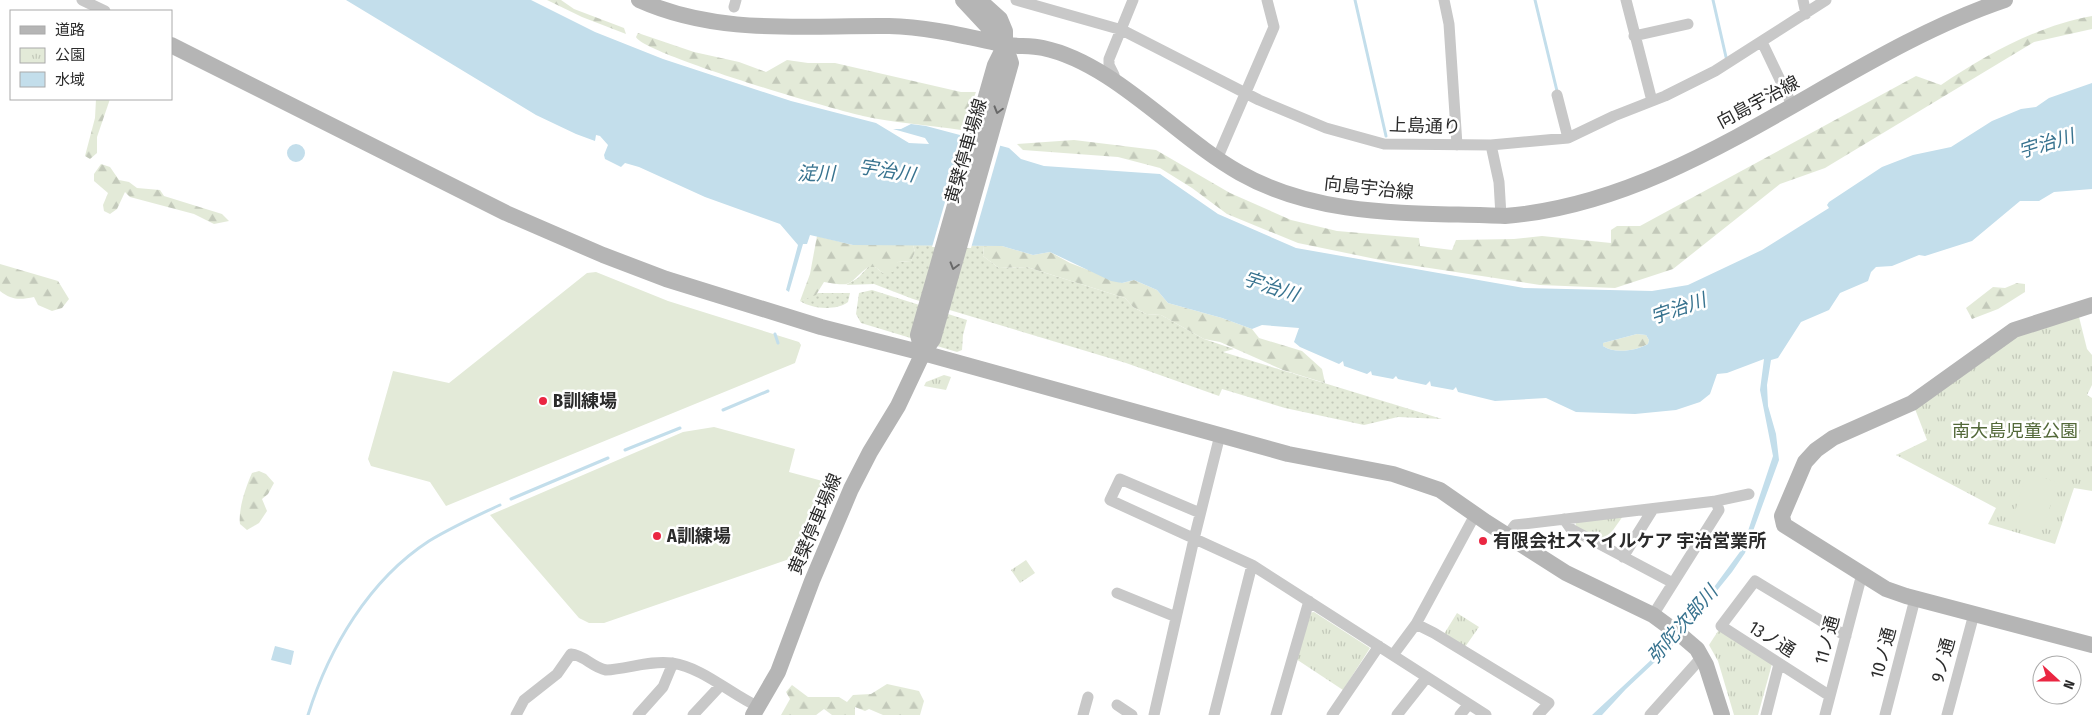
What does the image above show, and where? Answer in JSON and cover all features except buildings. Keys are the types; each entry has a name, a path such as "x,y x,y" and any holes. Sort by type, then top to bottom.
{"street":[{"path":"82,0 103,10"},
{"name":"向島宇治線","path":"639,0 710,22 776,28 889,26 946,31 966,35 1004,55 1044,48 1087,64 1151,108 1217,159 1265,185 1323,205 1382,211 1501,216 1525,214 1570,205 1633,184 1707,152 1983,4 2005,0"},
{"path":"963,0 978,7 1004,55"},
{"name":"上島通り","path":"1016,0 1122,30 1245,93 1326,128 1384,144 1457,145 1491,145 1568,138 1715,71 1826,0"},
{"path":"1111,80 1114,76 1109,62 1132,0"},
{"path":"1217,159 1274,27 1268,0"},
{"path":"1444,0 1449,24 1457,145"},
{"path":"1626,0 1652,101"},
{"path":"1803,0 1806,14"},
{"path":"966,35 975,26 978,7"},
{"path":"1634,36 1688,24"},
{"path":"1762,42 1793,107"},
{"path":"172,46 498,209 603,255 729,300 821,327 925,345 1220,435 1288,454 1405,477 1447,493 1475,515 1566,573 1653,615 1679,633 1702,657 1722,715"},
{"name":"黄檗停車場線","path":"756,711 778,672 812,581 851,489 870,452 898,406 925,345 918,335 1004,55"},
{"path":"1557,95 1568,138"},
{"path":"1491,145 1497,174 1501,216"},
{"path":"2092,305 2014,330 2002,336 1912,403 1833,438 1805,462 1782,516 1784,525 1886,589 1915,599 2092,645"},
{"path":"1154,715 1220,435"},
{"path":"1200,514 1120,479 1110,500 1252,565 1486,715"},
{"path":"1507,536 1515,525 1716,501 1749,494"},
{"path":"1653,615 1719,510 1716,501"},
{"path":"1623,557 1652,508"},
{"path":"1393,655 1416,624 1475,515"},
{"path":"1564,519 1571,530 1673,583"},
{"path":"1214,715 1252,565"},
{"name":"11ノ通","path":"1825,715 1862,574"},
{"name":"13ノ通","path":"1830,696 1721,626 1755,581 1846,636"},
{"path":"1117,593 1176,617"},
{"name":"10ノ通","path":"1885,715 1915,599"},
{"path":"1276,715 1309,601"},
{"name":"9ノ通","path":"1947,715 1974,614"},
{"path":"1416,624 1434,632 1549,703 1538,715"},
{"path":"1332,715 1379,646"},
{"path":"516,715 524,700 557,674 571,654 577,655 597,668 606,670 673,663 703,674 756,711"},
{"path":"1650,715 1702,657"},
{"path":"638,715 663,687 673,663"},
{"path":"1766,715 1779,664"},
{"path":"1397,715 1427,677"},
{"path":"693,715 721,685"},
{"path":"1083,715 1088,697"},
{"path":"1460,715 1469,704"},
{"path":"1117,705 1132,715"}],"green space":[{"path":"547,0 561,0 574,9 624,28 626,34 582,17"},
{"path":"2092,16 2092,29 2034,42 1825,168 1780,184 1673,269 1615,288 1540,285 1390,262 1298,243 1227,214 1192,188 1160,168 1118,157 1023,150 1017,144 1074,140 1156,150 1230,193 1291,220 1337,231 1419,238 1420,246 1452,250 1456,240 1514,239 1542,236 1611,243 1611,230 1617,226 1640,226 1916,76 1941,85 1994,52 2032,34"},
{"path":"638,33 694,52 739,62 766,72 787,60 808,63 835,63 961,92 976,92 961,130 875,118 816,104 704,68 647,45 636,37"},
{"path":"96,100 110,100 97,137 97,153 90,159 85,156 95,118"},
{"path":"101,164 110,167 119,180 129,182 137,188 160,190 164,196 222,214 229,221 214,224 194,214 130,197 125,192 117,209 110,214 104,211 103,205 108,193 94,181 94,174"},
{"path":"817,236 853,245 913,245 915,252 911,261 898,262 893,272 883,273 875,267 868,267 849,283 824,282 816,295 800,301 810,274"},
{"path":"913,245 984,246 983,256 999,268 1027,267 1125,298 1133,307 1146,314 1161,315 1204,339 1234,349 1223,352 1442,419 1398,417 1364,425 1285,408 1222,389 1219,396 1126,363 913,299 874,284 846,285 858,278 868,267 875,267 883,273 898,262 911,261 915,252"},
{"path":"984,246 1002,246 1033,255 1050,252 1070,263 1122,283 1134,280 1157,290 1168,303 1222,318 1252,329 1259,338 1302,351 1322,369 1325,383 1283,370 1220,342 1204,339 1161,315 1146,314 1133,307 1125,298 1027,267 999,268 983,256"},
{"path":"0,264 58,281 69,299 62,308 52,311 38,305 34,297 20,299 8,296 0,291"},
{"name":"B訓練場","path":"596,272 668,301 799,342 801,345 795,363 446,506 430,482 371,466 368,459 393,371 449,383 587,273"},
{"path":"2017,283 2025,284 2025,292 1998,309 1972,319 1966,308 1993,287 2005,288"},
{"path":"872,290 967,320 962,350 957,352 861,323 856,314 859,293"},
{"path":"818,293 850,293 848,302 831,308 811,306 800,301"},
{"name":"南大島児童公園","path":"2078,313 2087,349 2092,355 2092,385 2087,395 2092,398 2092,491 2074,488 2055,544 1988,524 1996,508 1896,455 1927,440 1915,409 2015,335"},
{"path":"1637,334 1646,335 1649,340 1648,344 1625,351 1613,350 1603,346 1603,343"},
{"path":"944,375 951,377 946,390 924,386 926,382"},
{"name":"A訓練場","path":"714,427 795,449 789,472 830,483 798,556 604,623 589,623 579,618 490,515 683,432"},
{"path":"259,471 266,474 274,483 268,494 262,499 267,511 259,523 247,530 240,524 241,505 252,473"},
{"path":"2026,473 2057,482 2044,528 2013,519"},
{"path":"1623,516 1604,543 1575,527 1577,520"},
{"path":"1026,560 1035,573 1020,583 1011,570"},
{"path":"1314,612 1370,648 1343,690 1296,659 1309,613"},
{"path":"1457,613 1479,627 1465,647 1444,634"},
{"path":"1720,628 1772,664 1758,715 1734,715 1718,661 1709,645"},
{"path":"887,684 919,691 924,701 920,715 883,715 869,709 865,711 855,707 855,715 832,715 824,709 816,715 781,715 790,699 786,692 792,685 808,697 839,697 847,702 853,695 871,694"}],"water":[{"name":"淀川","path":"346,0 531,0 595,32 663,59 791,101 876,123 909,143 929,144 925,138 893,129 901,129 911,124 926,126 1009,148 1021,159 1044,166 1160,174 1218,214 1296,248 1524,288 1652,291 1688,285 1762,250 1829,208 1827,205 1829,202 1882,167 1913,155 1951,147 1992,121 2021,109 2036,107 2049,98 2092,83 2092,189 2054,192 2039,201 2020,201 1972,241 1925,256 1919,255 1892,266 1876,267 1871,272 1868,281 1840,293 1829,310 1801,322 1778,358 1771,360 1767,385 1768,406 1776,434 1779,460 1745,553 1673,645 1626,689 1602,715 1592,715 1666,646 1695,613 1742,549 1773,456 1760,390 1764,359 1727,373 1717,374 1710,394 1700,402 1676,410 1635,414 1576,412 1546,398 1495,401 1458,392 1456,387 1453,390 1431,386 1430,381 1426,385 1398,379 1396,376 1393,379 1372,375 1371,371 1367,374 1344,366 1343,361 1339,364 1300,347 1294,342 1299,328 1262,325 1252,329 1222,318 1168,303 1157,290 1134,280 1122,283 1111,281 1050,252 1033,255 1002,246 853,245 810,235 807,244 803,244 789,292 786,290 798,245 780,224 705,197 639,167 625,163 621,167 605,159 604,155 608,145 600,136 596,135 595,141 536,115","holes":["1637,334 1646,335 1649,340 1648,344 1637,348 1619,351 1603,346 1603,343"]},
{"path":"296,144 302,147 305,153 302,159 296,162 290,159 287,153 290,147"},
{"path":"275,646 294,651 291,665 271,660"}],"pier":[{"path":"965,133 1001,143 971,248 932,247"}],"waterway":[{"path":"1355,0 1386,136"},
{"path":"1535,0 1557,91"},
{"path":"1713,0 1726,57"},
{"path":"775,334 778,343"},
{"path":"723,410 768,391"},
{"path":"625,450 680,428"},
{"path":"511,499 608,458"},
{"path":"308,715 327,665 340,641 354,618 388,575 407,557 429,541 455,526 500,505"}],"place":[{"name":"B訓練場","path":"543,401"},
{"name":"A訓練場","path":"657,536"},
{"name":"有限会社スマイルケア 宇治営業所","path":"1483,541"}],"water label":[{"name":"宇治川","path":"2046,143"},
{"name":"宇治川","path":"887,170"},
{"name":"宇治川","path":"1271,286"},
{"name":"宇治川","path":"1678,308"},
{"name":"弥陀次郎川","path":"1682,624"}]}
